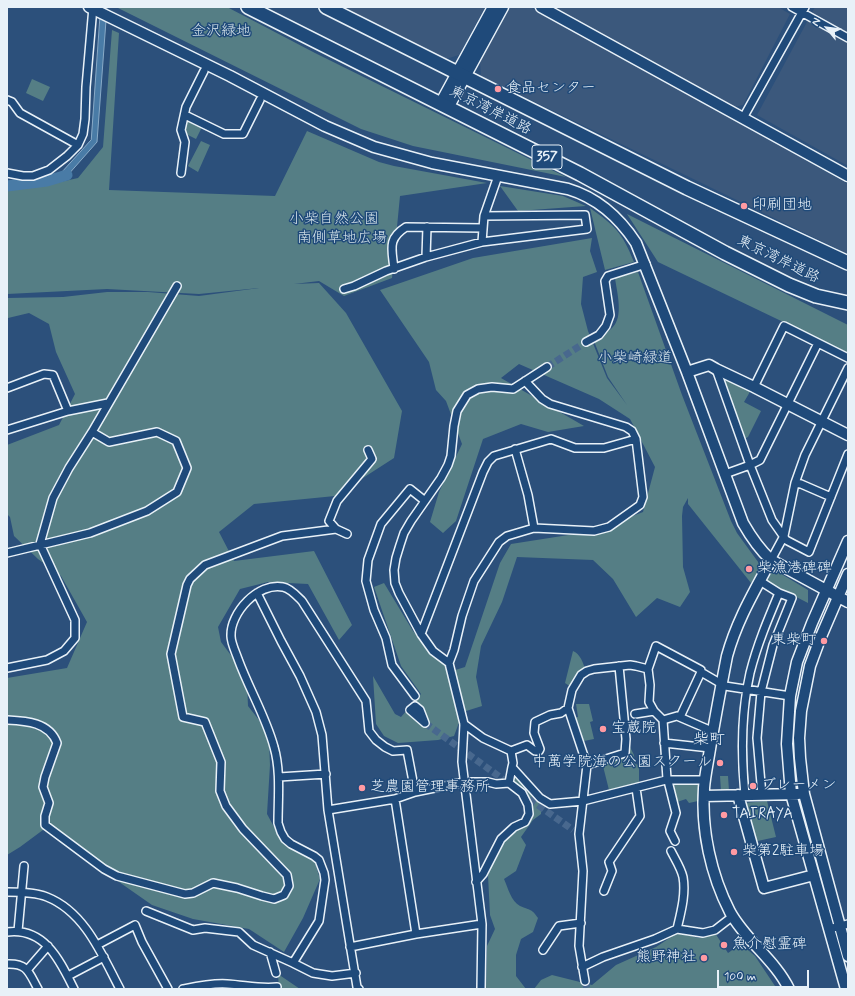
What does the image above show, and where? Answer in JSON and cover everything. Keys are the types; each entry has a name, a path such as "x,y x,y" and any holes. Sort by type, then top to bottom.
{"highway":[{"name":"東京湾岸道路","path":"248,7 580,174 725,253 789,285 816,296 848,303"},
{"name":"東京湾岸道路","path":"326,7 687,188 848,263"}],"street":[{"path":"444,106 493,7"},
{"path":"461,74 503,7"},
{"path":"541,7 848,176"},
{"path":"792,7 803,10 848,38"},
{"path":"7,173 33,176 49,170 78,145 85,119 86,87 94,9 230,76 325,126 374,147 417,160 568,189 586,195 604,206 624,225 636,242 646,264 743,523 754,541 762,553 771,560 848,602"},
{"path":"743,118 803,10"},
{"path":"181,173 185,142 181,130 186,107 204,71"},
{"path":"7,100 12,102 20,113 78,145"},
{"path":"185,115 224,134 243,134 260,100"},
{"path":"482,242 484,216 498,176"},
{"path":"344,289 426,257 482,242 587,229 585,215 484,216"},
{"path":"394,269 391,245 397,232 406,227 483,228"},
{"path":"426,257 427,227"},
{"path":"586,342 599,334 606,326 610,315 605,281 608,276 646,264"},
{"path":"7,668 47,660 64,651 75,638 75,620 40,544 53,498 69,468 92,432 177,286"},
{"path":"754,387 784,326 848,358"},
{"path":"725,474 760,460 818,343"},
{"path":"687,372 709,365 716,370 754,387 848,435"},
{"path":"450,663 433,651 420,634 395,583 394,570 396,558 404,533 442,478 448,465 451,456 457,411 467,395 478,389 492,387 513,389 547,366"},
{"path":"789,989 778,970 739,925 732,914 716,876 705,833 704,780 721,685 732,637 741,615 784,536 795,483 805,455 848,368"},
{"path":"716,370 750,465 772,520 786,540 809,552 848,454"},
{"path":"7,388 44,374 53,375 68,411"},
{"path":"481,989 482,924 462,762 464,724 450,663 462,616 472,587 499,542 507,536 534,528 594,531 609,527 640,505 643,497 636,439 632,431 626,427 550,404 542,399 525,381"},
{"path":"7,430 68,411 108,403"},
{"path":"7,553 90,533 104,528 147,511 177,492 187,468 176,441 157,432 109,442 92,432"},
{"path":"420,634 485,467 494,456 551,439 575,448 604,448 636,439"},
{"path":"515,449 528,495 534,528"},
{"path":"336,530 329,521 337,502 372,460 368,450"},
{"path":"795,483 801,484 831,497"},
{"path":"414,696 392,665 386,638 374,610 366,581 368,560 382,524 410,488 425,501"},
{"path":"7,720 29,721 51,732 55,737 57,743 43,787 49,803 46,824 104,869 131,881 185,894 194,893 213,883 237,888 274,899 284,895 289,886 287,875 243,829 226,806 220,791 221,762 205,722 183,716 171,654 187,585 190,579 205,565 282,536 336,530 347,534"},
{"path":"846,989 791,794 786,744 790,696 800,654 848,542"},
{"path":"848,574 816,649 804,692 800,734 800,758 804,794 844,925 848,956"},
{"path":"760,581 792,598 773,645 761,692 757,738 762,795"},
{"path":"293,962 319,921 325,880 319,860 285,839 278,823 278,763 274,746 231,637 234,620 244,604 257,593 274,587 283,587 302,601 366,701 369,732 376,740 393,751 407,750 415,792"},
{"path":"779,592 760,640 750,673 747,689 742,732 742,795 764,888 814,875"},
{"path":"257,593 300,676 316,712 322,735 328,810 350,947 356,973 357,986 359,989"},
{"path":"760,640 773,645"},
{"path":"675,841 670,831 676,813 667,779 663,720 654,711 649,702 650,680 648,669 656,646 693,664 701,670 701,672 721,685 790,696"},
{"path":"587,765 625,753 626,739 619,666"},
{"path":"585,981 579,946 583,870 576,832 587,765 568,708 572,690 581,675 587,671 619,666 636,666 648,669"},
{"path":"680,718 701,672"},
{"path":"464,724 483,738 511,751 527,745 535,751 539,751 540,748 534,733 535,722 568,708"},
{"path":"634,714 654,711"},
{"path":"663,720 677,716 712,731"},
{"path":"664,743 710,748"},
{"path":"509,783 513,763 511,751"},
{"path":"512,767 540,798 550,804 582,801 666,780 704,780"},
{"path":"278,777 326,774"},
{"path":"328,810 395,799 415,792 464,782 488,782 496,784 509,783 522,792 528,805 529,814 525,822 514,827 501,839 483,874 476,882"},
{"path":"604,891 612,872 609,862 640,816 636,788"},
{"path":"704,796 804,794"},
{"path":"395,799 416,934"},
{"path":"671,851 682,876 683,886 683,908 677,929"},
{"path":"18,931 24,866"},
{"path":"7,892 21,892 47,896 78,917 97,945 120,989"},
{"path":"146,911 193,930 205,928 239,932 253,945 293,962 313,973 332,976 356,973"},
{"path":"582,967 603,957 654,939 677,929 703,933 715,930 732,914"},
{"path":"543,950 559,926 580,922"},
{"path":"350,947 416,934 482,924"},
{"path":"829,930 844,925"},
{"path":"97,945 135,926 142,942 168,989"},
{"path":"7,932 18,931 30,935 48,946 68,976 74,989"},
{"path":"28,969 48,946"},
{"path":"270,952 276,973"},
{"path":"68,976 104,957"},
{"path":"7,964 15,964 28,969 38,989"},
{"path":"183,989 207,984 226,984 263,989 277,988"}],"shaded area":[{"path":"101,7 107,7 97,142 67,176 49,181 7,187 7,183 61,173 91,140"},
{"path":"342,7 485,7 459,55 446,59"},
{"path":"510,7 530,7 848,184 848,254 481,76 480,62"},
{"path":"553,7 778,7 790,14 743,105 734,107"},
{"path":"815,7 848,7 848,166 757,115"}],"green space":[{"name":"金沢緑地","path":"116,7 227,7 315,53 566,177 413,146 361,129"},
{"path":"112,30 119,33 109,190 275,196 307,131 379,162 487,183 400,196 392,278 344,296 319,281 294,284 319,283 346,313 402,411 394,458 335,496 254,504 219,532 234,561 314,551 352,625 339,640 308,584 268,582 240,589 218,627 221,642 236,662 247,683 248,706 259,720 269,741 270,765 267,814 273,825 285,840 314,859 320,879 303,918 284,952 249,929 193,919 152,905 79,854 47,827 7,855 7,678 67,668 87,622 61,576 38,559 14,536 10,517 7,514 7,445 59,425 75,394 56,352 49,324 29,313 8,318 7,320 7,298 63,297 107,292 148,292 199,296 259,288 199,294 107,289 7,294 7,190 78,178 103,147"},
{"path":"32,79 50,87 43,101 26,93"},
{"path":"186,119 202,127 196,139 184,133"},
{"path":"201,141 210,145 198,172 188,166"},
{"path":"500,186 563,196 586,206 518,211"},
{"path":"590,208 617,230 626,243 634,262 605,270"},
{"path":"627,214 848,325 848,353 658,262"},
{"name":"小柴崎緑道","path":"592,238 590,251 597,272 583,277 581,304 588,331 607,378 627,405 608,377 594,341 612,328 618,318 619,304 615,278 638,272 682,395 731,521 737,533 761,566 751,583 688,504 688,498 683,507 682,516 683,567 690,592 680,607 657,598 636,617 613,579 593,560 517,557 502,602 481,646 476,677 482,706 463,712 454,736 438,740 398,743 384,736 376,724 373,676 395,714 401,717 421,694 401,666 374,587 384,583 413,631 452,671 465,667 500,563 511,544 594,531 643,512 655,467 630,419 599,399 519,364 501,378 584,426 548,432 521,424 483,439 456,521 443,533 430,522 439,492 462,444 446,401 436,390 429,362 380,290 473,258"},
{"path":"729,377 751,390 744,402 761,411 748,437 744,439 723,381"},
{"path":"773,569 808,590 808,603 767,582"},
{"path":"573,651 579,656 585,669 571,687 565,683"},
{"path":"576,704 589,704 593,721 590,722 594,739 584,741 574,718 578,717"},
{"path":"629,745 634,755 635,764 639,765 639,783 609,790 602,762 626,754"},
{"path":"514,774 542,801 541,814 533,820 521,837 526,845 516,871 504,879 514,901 520,906 532,911 538,918 533,932 521,939 516,955 516,976 526,989 486,989 487,946 495,929 490,915 488,875 500,845 527,822 532,811 529,797 512,784"},
{"path":"720,776 728,776 729,791 721,791"},
{"path":"699,782 698,801 689,803 686,799 677,802 674,785"},
{"path":"767,801 776,837 753,842 744,803"},
{"path":"677,933 699,938 715,933 728,953 741,944 755,956 777,989 534,989 541,980 552,975 592,985 616,965 656,947"},
{"path":"278,974 300,989 279,989"}],"waterway":[{"path":"7,186 47,181 67,175"}],"tunnel":[{"path":"547,367 586,342"},
{"path":"425,723 511,785"},
{"path":"521,793 573,830"},
{"path":"585,981 587,989"}],"place":[{"name":"食品センター","path":"498,89"},
{"name":"印刷団地","path":"744,206"},
{"name":"柴漁港碑碑","path":"749,569"},
{"name":"東柴町","path":"824,641"},
{"name":"宝蔵院","path":"603,729"},
{"name":"中萬学院海の公園スクール","path":"720,763"},
{"name":"ブレーメン","path":"753,786"},
{"name":"芝農園管理事務所","path":"362,788"},
{"name":"TAIRAYA","path":"724,815"},
{"name":"柴第2駐車場","path":"734,852"},
{"name":"魚介慰霊碑","path":"724,945"},
{"name":"熊野神社","path":"704,958"}],"district":[{"name":"柴町","path":"709,741"}],"park label":[{"name":"小柴自然公園","path":"334,220"},
{"name":"南側草地広場","path":"342,239"}]}
